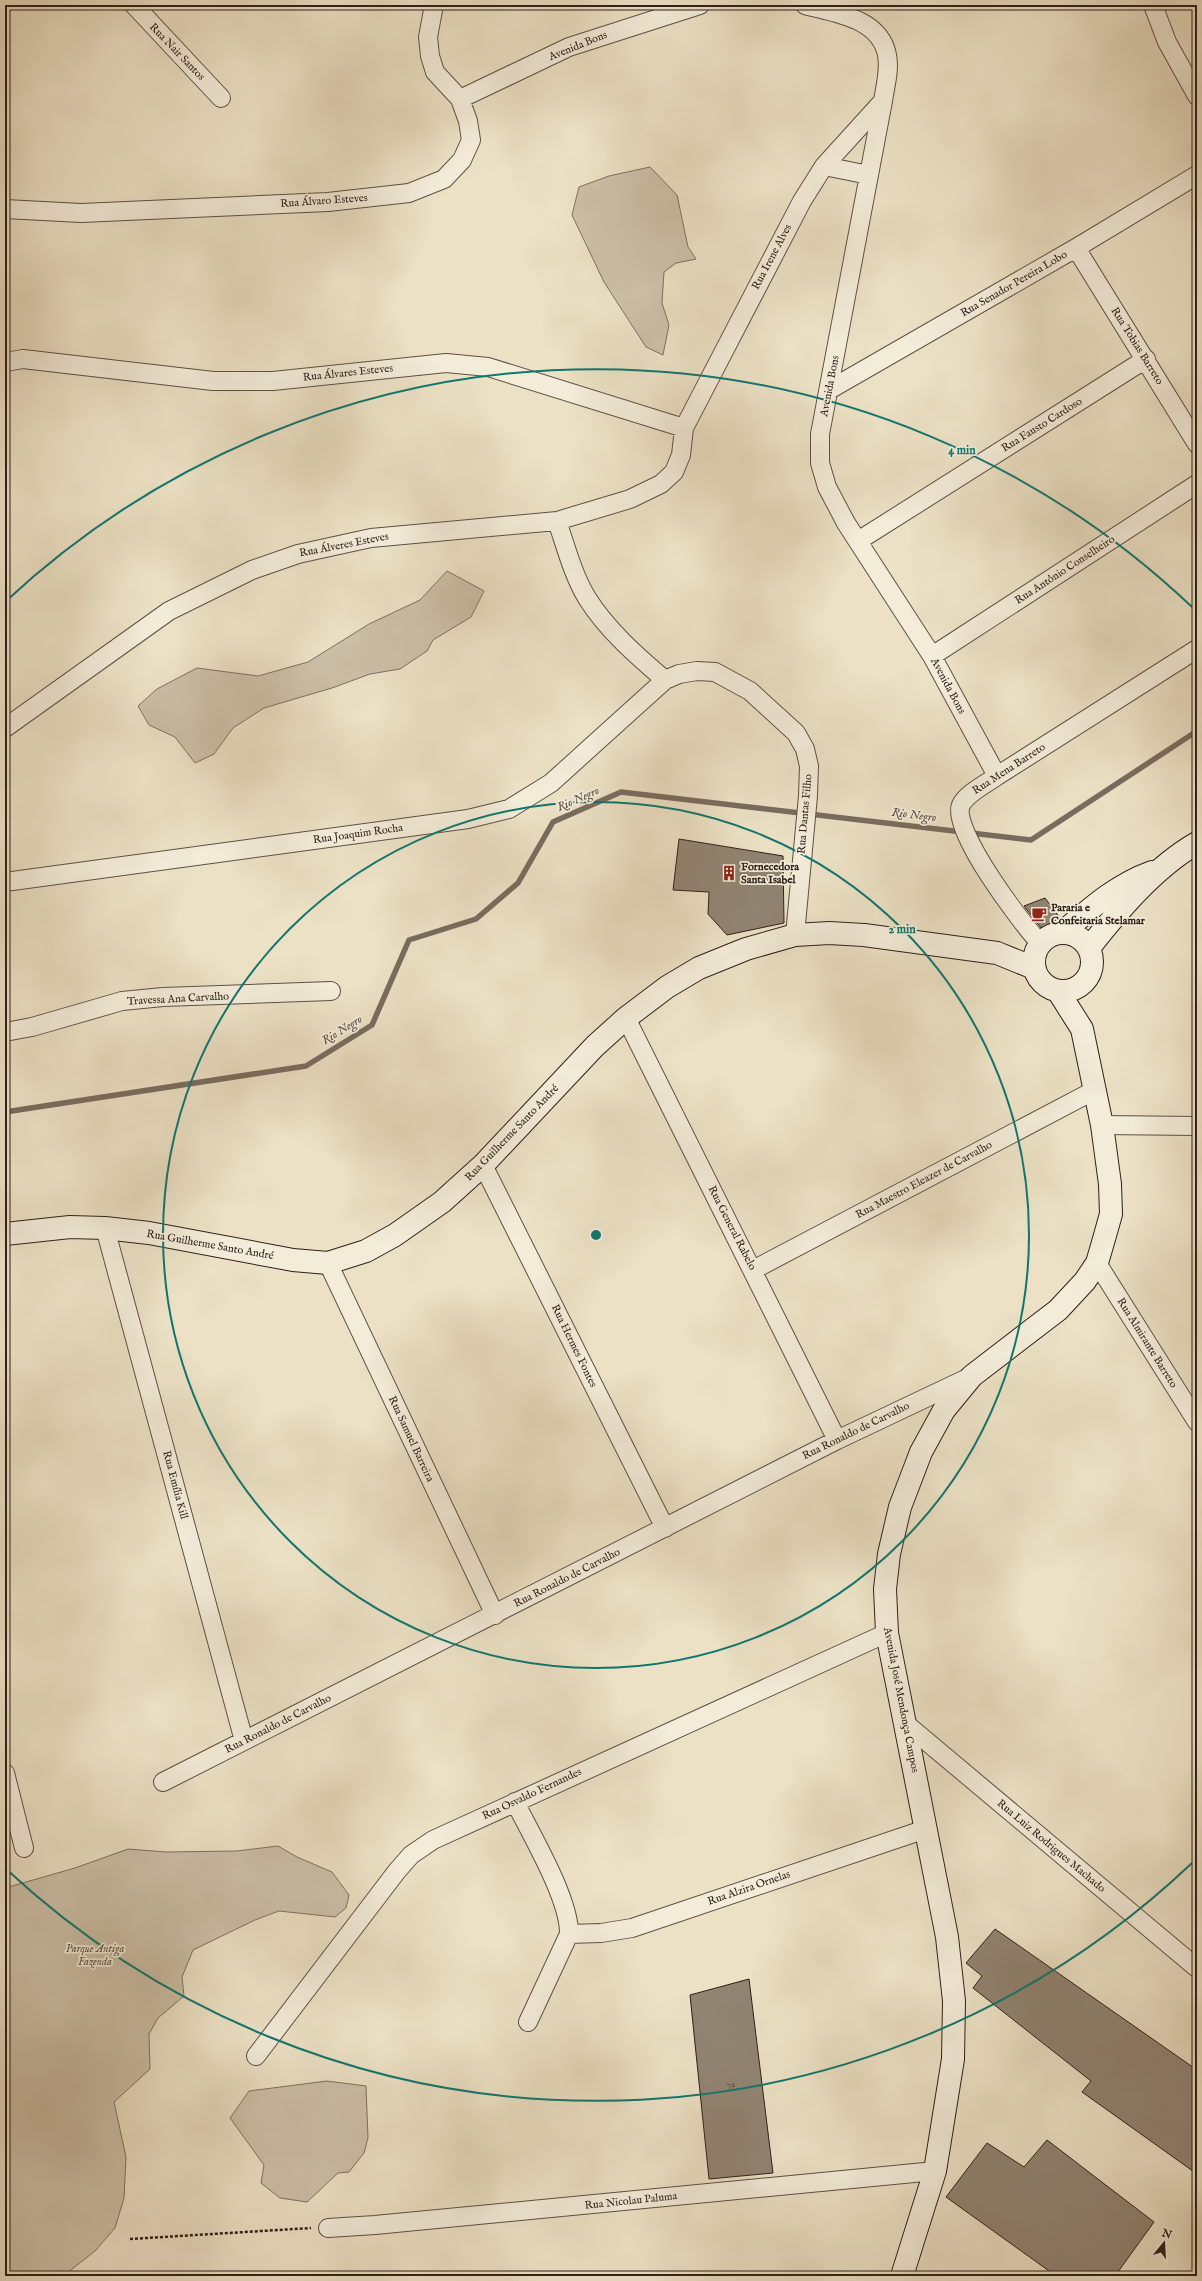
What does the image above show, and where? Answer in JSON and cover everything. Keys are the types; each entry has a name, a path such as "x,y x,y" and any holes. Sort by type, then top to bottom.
{"main road":[{"path":"1089,948 1122,908 1162,869 1195,847"},
{"path":"1062,933 1107,895 1134,878 1162,869"},
{"path":"1062,933 1073,934 1082,940 1089,948 1092,963 1088,978 1080,986 1069,990 1058,991 1047,987 1038,978 1037,953 1054,934 1062,933"},
{"name":"Rua Guilherme Santo André","path":"5,1234 70,1227 105,1228 149,1233 293,1260 328,1263 366,1251 395,1235 442,1202 484,1165 595,1046 626,1018 666,987 699,968 746,949 795,935 864,935 997,953 1037,953"},
{"name":"Avenida José Mendonça Campos","path":"902,2276 935,2171 953,2059 954,2001 947,1937 887,1633 885,1589 889,1554 900,1507 921,1452 944,1410 972,1376 1029,1334 1058,1310 1085,1281 1097,1263 1110,1214 1110,1184 1102,1125 1082,1029 1088,978"},
{"name":"Avenida José Mendonça Campos","path":"1058,991 1082,1029"}],"street":[{"name":"Rua Nair Santos","path":"134,5 221,98"},
{"name":"Rua Álvaro Esteves","path":"5,208 97,213 328,202 409,193 444,179 462,160 471,140 468,121 460,99 435,72 430,56 428,37 434,5"},
{"name":"Avenida Bons","path":"460,99 569,48 700,5"},
{"name":"Avenida Bons","path":"805,5 857,19 870,28 882,40 887,55 887,74 883,101 820,434 820,463 827,487 858,541 932,656 997,776"},
{"path":"1153,5 1167,42 1195,85"},
{"name":"Rua Irene Alves","path":"684,428 802,201 824,166 883,101"},
{"path":"824,166 869,175"},
{"name":"Rua Senador Pereira Lobo","path":"829,390 1076,248 1197,174"},
{"name":"Rua Tobias Barreto","path":"1076,248 1146,359 1197,444"},
{"name":"Rua Álvares Esteves","path":"5,362 23,359 214,381 273,381 446,363 488,367 684,428"},
{"name":"Rua Fausto Cardoso","path":"858,541 1146,359"},
{"name":"Rua Álveres Esteves","path":"5,728 169,611 252,570 298,554 371,538 557,521 630,499 661,484 674,472 681,455 684,428"},
{"name":"Rua Antônio Conselheiro","path":"932,656 1197,484"},
{"path":"557,521 573,569 587,598 610,628 665,680"},
{"name":"Rua Mena Barreto","path":"1037,953 1000,894 962,824 960,814 961,805 967,797 997,776 1197,649"},
{"name":"Rua Dantas Filho","path":"665,680 679,674 697,671 715,672 750,691 796,733 805,749 810,766 795,935"},
{"name":"Rua Joaquim Rocha","path":"5,882 468,819 509,809 551,783 665,680"},
{"name":"Travessa Ana Carvalho","path":"5,1032 32,1027 122,1001 162,997 331,991"},
{"name":"Rua General Rabelo","path":"626,1018 837,1440"},
{"name":"Rua Maestro Eleazer de Carvalho","path":"753,1270 1095,1090"},
{"path":"1102,1125 1197,1126"},
{"name":"Rua Hermes Fontes","path":"484,1165 664,1528"},
{"name":"Rua Emília Kill","path":"105,1228 244,1741"},
{"name":"Rua Samuel Barreira","path":"328,1263 495,1615"},
{"name":"Rua Almirante Barreto","path":"1097,1263 1197,1422"},
{"name":"Rua Ronaldo de Carvalho","path":"163,1782 495,1615 837,1440 972,1376"},
{"name":"Rua Osvaldo Fernandes","path":"256,2056 411,1855 433,1840 887,1633"},
{"name":"Rua Luiz Rodrigues Machado","path":"906,1724 1197,1968"},
{"path":"5,1773 24,1848"},
{"path":"515,1802 563,1901 570,1923 570,1934 528,2022"},
{"name":"Rua Alzira Ornelas","path":"570,1934 601,1933 632,1928 926,1829"},
{"name":"Rua Nicolau Paluma","path":"328,2228 382,2225 935,2171"}],"path":[{"path":"130,2239 328,2228"}],"green space":[{"path":"650,167 677,195 688,247 696,259 676,263 664,272 662,303 669,325 663,355 646,347 604,282 572,215 579,187 609,176"},
{"path":"447,571 484,591 471,617 433,640 427,651 400,669 370,674 332,688 264,708 233,728 214,754 195,763 175,737 149,725 138,706 157,689 197,668 258,676 308,662 369,624 420,600"},
{"name":"Parque Antiga Fazenda","path":"278,1846 297,1857 332,1872 349,1895 346,1908 335,1917 279,1911 255,1920 193,1950 182,1977 184,1996 158,2018 149,2034 150,2069 114,2102 126,2157 124,2198 115,2228 95,2251 63,2276 5,2276 5,1888 75,1868 128,1849 166,1852 237,1851"},
{"path":"327,2081 366,2086 368,2138 364,2153 349,2172 338,2173 307,2202 280,2198 261,2183 264,2165 230,2118 249,2091"}],"building":[{"name":"Fornecedora Santa Isabel","path":"679,839 783,856 784,923 727,935 708,914 709,892 673,890"},
{"name":"Pararia e Confeitaria Stelamar","path":"1045,898 1060,918 1042,929 1024,906"},
{"path":"995,1929 1197,2070 1197,2174 1082,2092 1091,2081 973,1988 982,1976 966,1963"},
{"path":"749,1979 773,2173 709,2179 690,1995"},
{"path":"1047,2140 1154,2222 1115,2276 1056,2276 946,2197 987,2143 1024,2167"}],"waterway":[{"name":"Rio Negro","path":"5,1112 306,1066 372,1025 409,940 476,919 518,883 553,822 621,792 1031,840 1197,731"}],"place":[{"name":"Fornecedora Santa Isabel","path":"729,873"},
{"name":"Pararia e Confeitaria Stelamar","path":"1039,914"}]}
